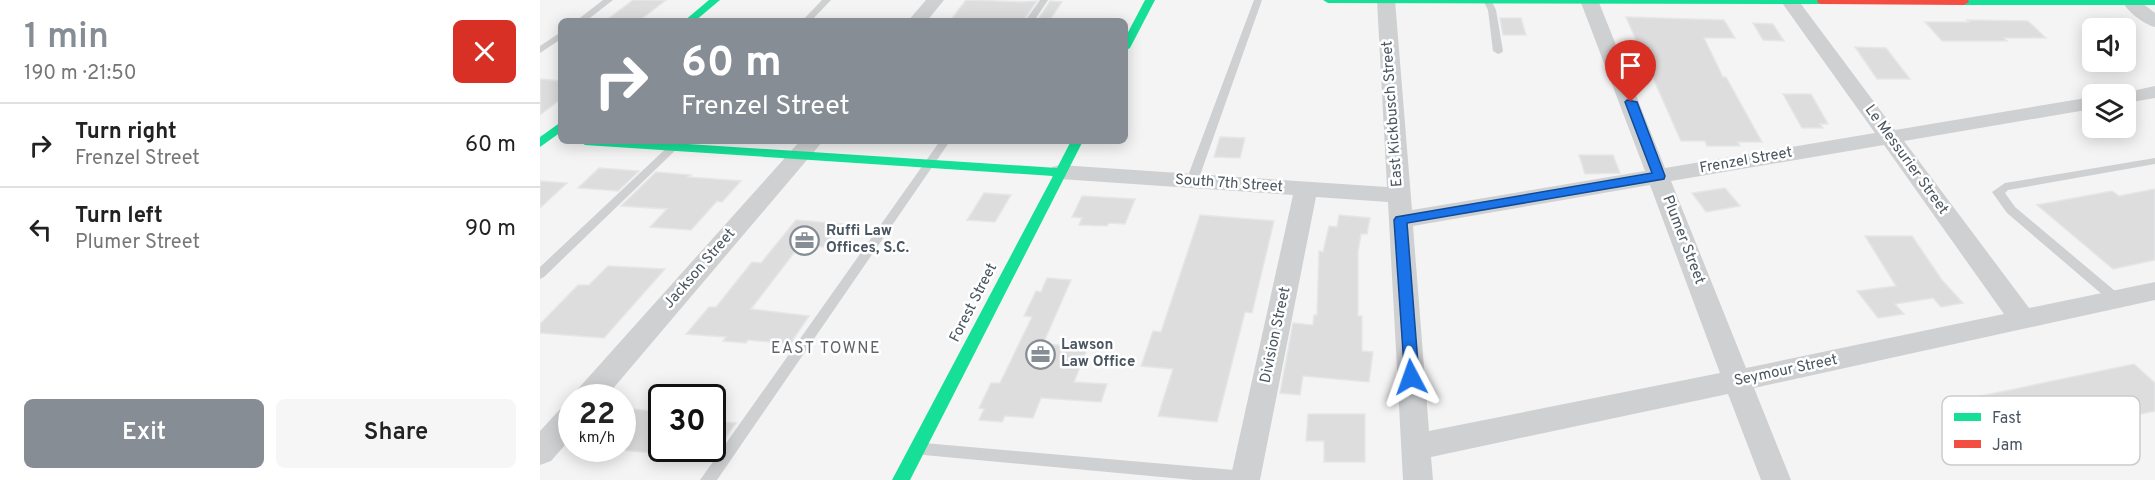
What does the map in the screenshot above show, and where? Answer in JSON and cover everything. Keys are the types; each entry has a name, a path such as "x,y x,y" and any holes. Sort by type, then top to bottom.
{"street":[{"path":"693,18 715,0"},
{"path":"920,18 935,0"},
{"path":"1128,42 1150,0"},
{"path":"1328,0 2155,2"},
{"name":"East Kickbusch Street","path":"1386,0 1418,480"},
{"name":"Plumer Street","path":"1590,0 1776,480"},
{"name":"Le Messurier Street","path":"1789,0 2022,319"},
{"path":"2130,2 2155,22"},
{"path":"2136,95 2155,92"},
{"name":"Frenzel Street","path":"1400,220 2082,105"},
{"path":"542,140 558,128"},
{"path":"542,140 558,139"},
{"path":"677,144 805,148 929,164 1060,172"},
{"name":"Forest Street","path":"901,480 1075,144"},
{"name":"Jackson Street","path":"599,384 805,148"},
{"name":"South 7th Street","path":"1060,172 1399,195"},
{"name":"Division Street","path":"1245,479 1306,189"},
{"name":"Seymour Street","path":"1416,447 2155,291"},
{"path":"540,452 558,432"}],"lane":[{"path":"584,18 609,0"},
{"path":"809,18 827,0"},
{"path":"1031,18 1044,0"},
{"path":"1192,181 1258,0"},
{"path":"1487,0 1492,10 1498,51"},
{"path":"540,50 558,37"},
{"path":"540,274 677,144"},
{"path":"708,480 943,144"},
{"path":"2116,299 2012,210 1998,192 2005,187 2155,161"},
{"path":"918,448 1245,479"}],"building":[{"path":"633,0 666,0 643,18 609,18"},
{"path":"966,0 1037,1 1025,18 952,18"},
{"path":"1050,1 1062,2 1051,18 1039,18"},
{"path":"1626,17 1724,20 1735,38 1704,38 1723,77 1726,77 1762,142 1738,142 1740,146 1707,146 1705,141 1681,141"},
{"path":"1500,18 1521,18 1526,35 1503,35"},
{"path":"1967,20 2028,21 2046,38 2004,38 2007,41 1942,41 1925,22 1969,22"},
{"path":"1753,23 1773,24 1784,41 1763,40"},
{"path":"1855,47 1886,48 1910,79 1877,79"},
{"path":"540,79 558,81 558,101 540,115"},
{"path":"1783,94 1811,94 1828,124 1820,124 1823,128 1802,128"},
{"path":"1220,137 1245,138 1240,158 1214,157"},
{"path":"1579,155 1613,155 1620,173 1585,174"},
{"path":"599,168 639,171 618,191 578,188"},
{"path":"656,172 741,181 722,202 717,201 691,230 650,227 667,209 621,206"},
{"path":"540,181 567,183 540,208"},
{"path":"1725,188 1740,206 1706,212 1692,193"},
{"path":"2155,189 2155,260 2113,269 2037,205 2112,191 2119,196"},
{"path":"984,193 1011,195 995,222 967,220"},
{"path":"1082,196 1135,199 1125,224 1079,225 1082,218 1072,217"},
{"path":"1200,215 1274,221 1252,313 1245,312 1217,422 1158,416 1173,369 1141,366 1153,331 1161,332"},
{"path":"1339,215 1370,218 1367,234 1361,234 1358,252 1358,316 1362,316 1362,351 1373,352 1369,382 1303,376 1300,395 1280,393 1293,323 1313,325 1314,315 1317,315 1319,251 1323,252 1329,226 1337,227"},
{"path":"796,220 842,224 824,247 800,245 751,309 809,316 790,344 748,340 746,343 723,341 726,337 686,334 709,307 716,307 752,262 761,263"},
{"path":"1865,236 1912,236 1942,280 1963,303 1941,307 1933,298 1895,304 1904,314 1878,318 1857,291 1896,286"},
{"path":"608,266 665,269 604,338 540,333 540,324 578,285 589,285"},
{"path":"1047,278 1071,280 1043,344 1088,347 1074,382 1107,384 1101,402 1041,398 1033,418 1005,416 1002,422 979,420 984,409 979,408 991,383 1000,383 1032,317 1024,316 1036,291 1041,292"},
{"path":"2134,364 2155,383 2155,411 2140,414 2140,396 1981,396"},
{"path":"636,409 648,411 648,453 636,451"},
{"path":"1308,414 1365,414 1365,462 1324,462 1324,441 1306,441"},
{"path":"726,422 736,423 726,437"}],"traffic: fast":[{"path":"693,18 715,0"},
{"path":"1128,42 1150,0"},
{"path":"1328,0 1821,1"},
{"path":"1964,2 2155,2"},
{"path":"540,143 558,128"},
{"path":"631,144 1060,172"},
{"path":"901,480 1075,144"}],"traffic: jam":[{"path":"1821,1 1964,2"}],"place":[{"name":"Ruffi Law Offices, S.C.","path":"805,240"},
{"name":"Lawson Law Office","path":"1040,354"}],"district":[{"name":"EAST TOWNE","path":"826,349"}],"route":[{"path":"1411,377 1400,220 1659,176 1631,102"}]}
